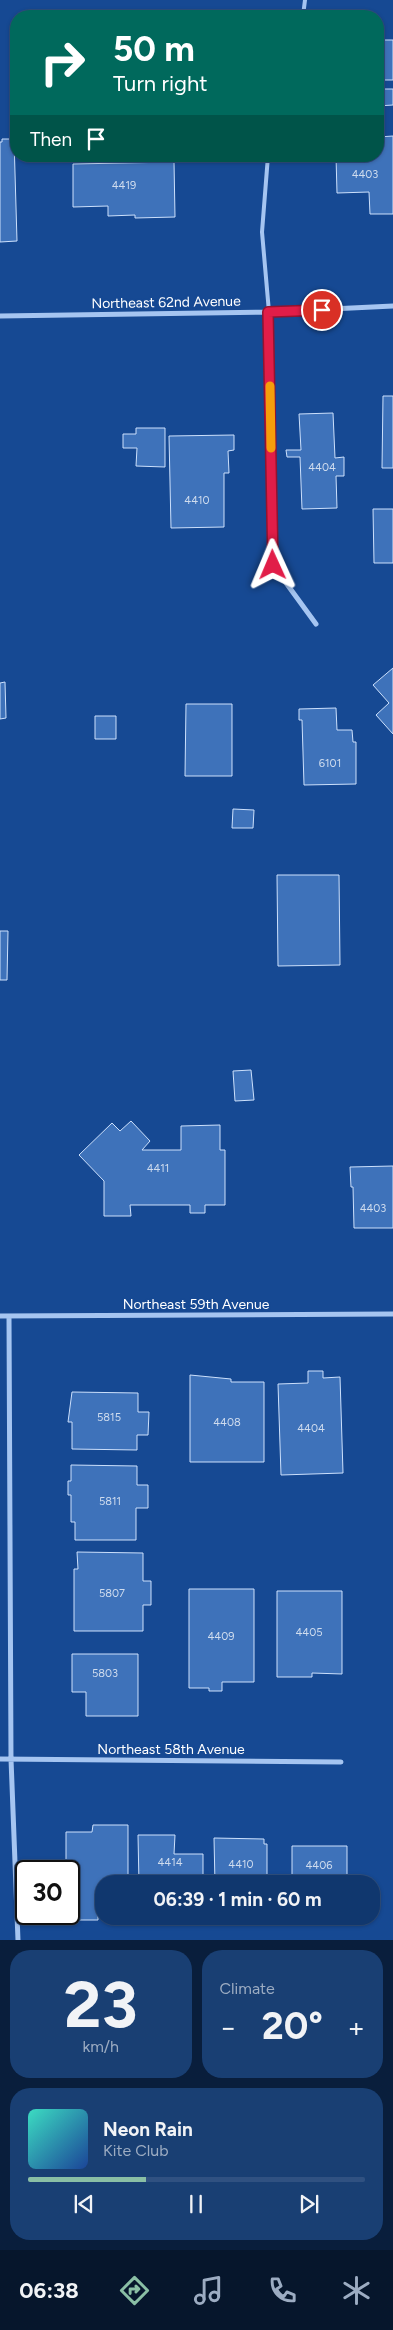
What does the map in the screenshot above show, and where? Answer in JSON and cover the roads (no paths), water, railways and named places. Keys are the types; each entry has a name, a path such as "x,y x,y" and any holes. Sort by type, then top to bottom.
{"street":[{"name":"Northeast 62nd Avenue","path":"0,316 268,312 393,306"},
{"path":"268,312 273,565 316,624"},
{"name":"Northeast 59th Avenue","path":"0,1316 393,1314"},
{"path":"9,1316 11,1759 18,1940"},
{"name":"Northeast 58th Avenue","path":"0,1759 341,1762"}],"lane":[{"path":"268,162 262,232 268,312"}]}
